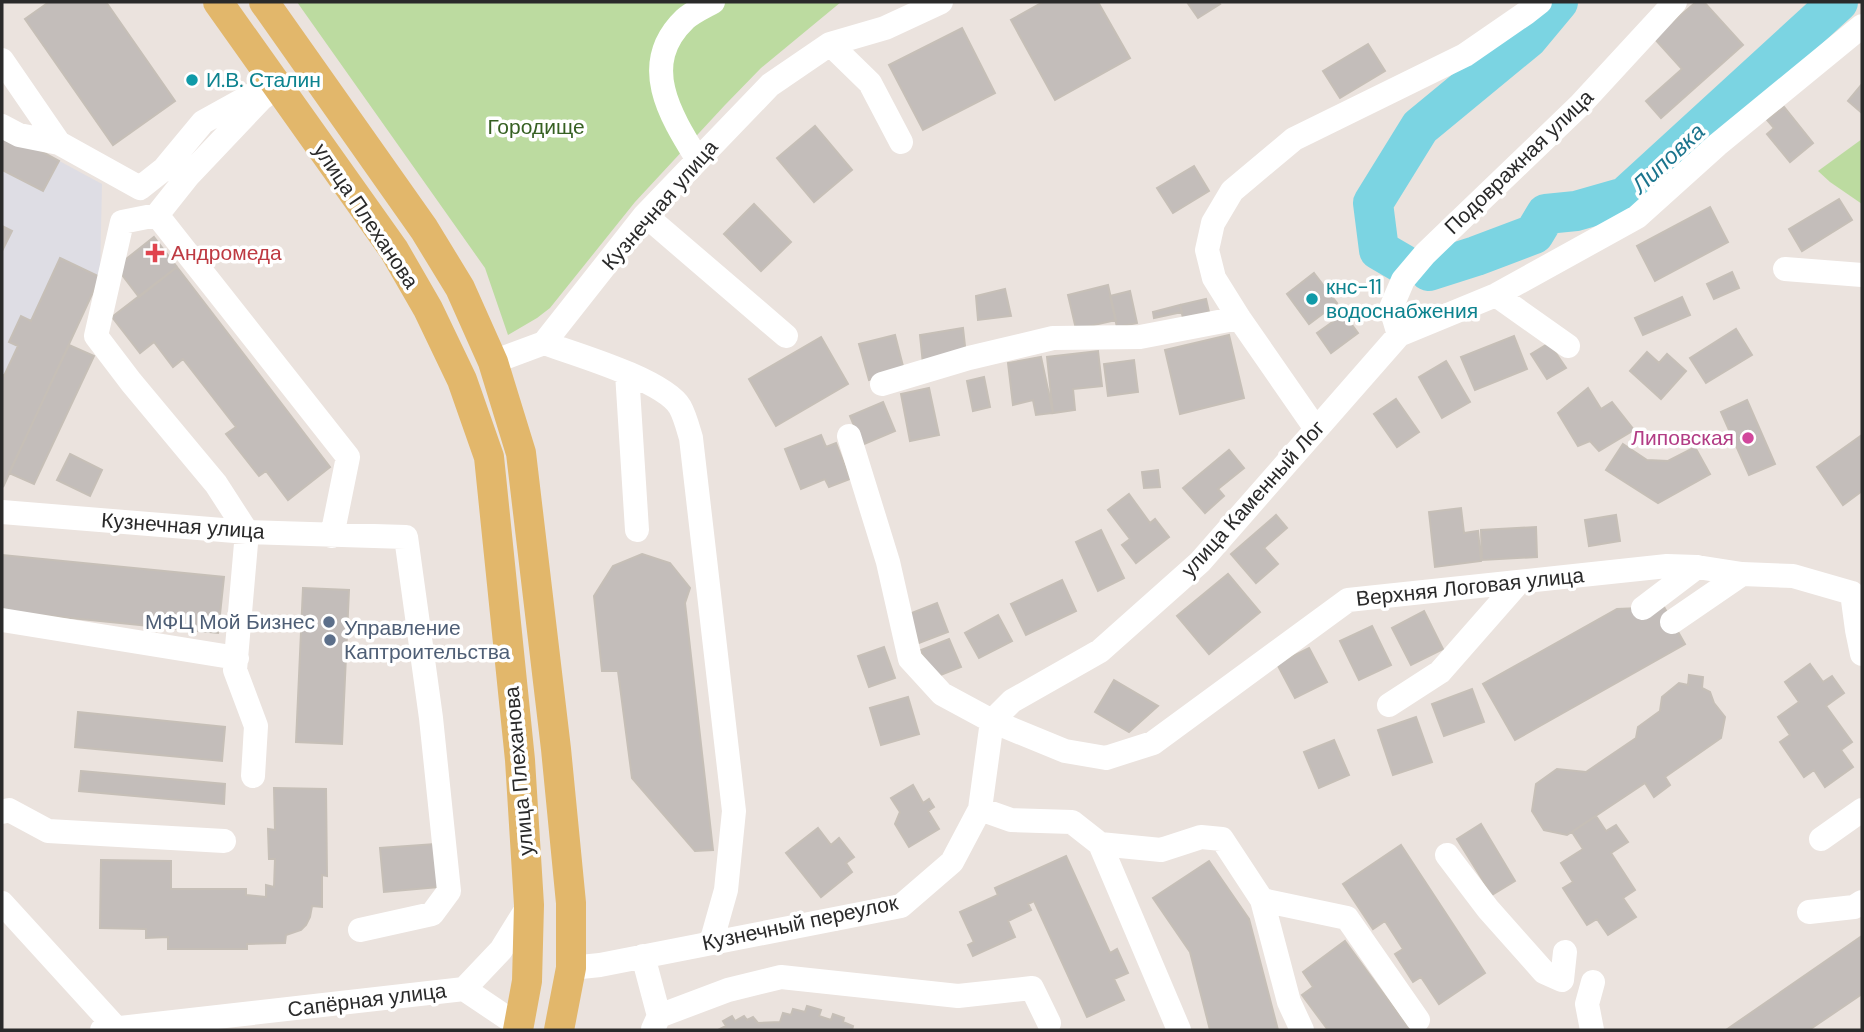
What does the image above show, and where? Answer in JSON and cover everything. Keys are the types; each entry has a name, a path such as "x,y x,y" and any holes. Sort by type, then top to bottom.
{"main road":[{"name":"улица Плеханова","path":"218,2 394,250 428,309 461,380 489,457 520,760 529,905 527,981 519,1028"},
{"name":"улица Плеханова","path":"264,2 424,229 460,288 493,362 520,453 556,748 571,903 571,968 559,1030"}],"street":[{"path":"698,160 676,125 660,79 665,45 686,19 713,2"},
{"name":"Кузнечная улица","path":"544,343 645,215 770,85 830,44 885,28 941,2"},
{"path":"1316,429 1214,278 1207,250 1213,223 1231,191 1294,139 1465,55 1540,2"},
{"name":"Подовражная улица","path":"1399,335 1391,308 1403,281 1425,254 1580,105 1675,2"},
{"path":"1399,335 1496,295 1637,217 1717,145 1862,26"},
{"path":"830,44 870,83 901,142"},
{"path":"2,60 59,144"},
{"path":"2,126 19,135 59,144 140,188 164,169 203,122 256,91 277,87"},
{"path":"253,776 256,726 236,670 247,532 216,484 96,336 122,222 157,215 188,176 261,99 277,87"},
{"path":"157,215 348,457 332,536"},
{"path":"645,215 786,336"},
{"path":"1785,269 1862,275"},
{"path":"1496,295 1568,346"},
{"path":"882,384 969,358 1053,338 1140,337 1239,318"},
{"name":"улица Каменный Лог","path":"992,722 1012,701 1100,651 1200,562 1399,335"},
{"path":"493,362 544,343 660,388 679,406 691,438 734,811 726,890 711,943"},
{"path":"627,373 637,530"},
{"name":"Верхняя Логовая улица","path":"849,436 888,562 910,659 942,694 992,722 1065,751 1106,758 1153,743 1348,600 1667,566 1793,576 1857,597"},
{"name":"Кузнечная улица","path":"2,512 247,532 406,537 431,718 449,891 432,914 360,930"},
{"path":"1643,608 1697,568"},
{"path":"1672,622 1742,574"},
{"path":"1389,705 1440,672 1519,582"},
{"path":"1857,597 1857,630 1862,654"},
{"path":"2,620 237,658"},
{"name":"Кузнечный переулок","path":"571,968 600,965 901,906 952,862 980,809 992,722"},
{"path":"4,804 48,831 224,841"},
{"path":"980,809 1010,820 1072,822 1101,844 1179,1030"},
{"path":"1821,839 1862,810"},
{"path":"1101,844 1161,850 1201,837 1222,839 1262,900 1289,1002 1302,1030"},
{"path":"1447,855 1488,909 1544,972 1562,980 1565,952"},
{"path":"1262,900 1347,918 1418,1020"},
{"path":"1809,912 1854,907 1862,902"},
{"path":"2,903 109,1030"},
{"name":"Сапёрная улица","path":"109,1030 464,989 501,950 529,905"},
{"path":"643,956 655,1023 728,990 781,977 958,996 1032,988 1049,1023"},
{"path":"1586,1027 1587,1004 1593,982"},
{"name":"Сапёрная улица","path":"464,989 519,1028"}],"shaded area":[{"path":"2,130 102,184 100,277 2,490"}],"green space":[{"name":"Городище","path":"297,2 841,2 761,68 725,105 635,202 550,308 508,335 485,268"},
{"path":"1862,139 1862,204 1818,171"}],"building":[{"path":"49,2 106,2 175,101 113,145 25,19"},
{"path":"1043,2 1098,2 1130,58 1055,100 1011,20"},
{"path":"1187,2 1218,2 1220,4 1198,18"},
{"path":"1696,2 1704,2 1743,45 1661,118 1646,101 1682,69 1654,38"},
{"path":"962,28 995,93 923,130 889,65"},
{"path":"1368,44 1385,71 1340,98 1323,71"},
{"path":"1862,84 1862,113 1848,101"},
{"path":"1784,107 1813,143 1790,162 1767,134 1774,128 1767,120"},
{"path":"815,126 852,170 814,202 777,158"},
{"path":"2,130 59,161 43,191 2,170"},
{"path":"1194,166 1209,191 1173,213 1157,188"},
{"path":"1839,199 1852,220 1802,251 1789,229"},
{"path":"754,204 791,242 761,271 724,234"},
{"path":"1710,207 1728,242 1655,281 1637,246"},
{"path":"2,226 12,231 2,251"},
{"path":"154,237 177,267 139,297 116,267"},
{"path":"60,258 100,277 3,487 2,375 4,376 18,346 9,342 21,316 31,321"},
{"path":"177,267 330,467 288,500 266,471 259,476 226,434 236,427 183,359 173,367 154,342 140,353 112,317"},
{"path":"1732,272 1739,288 1714,299 1707,284"},
{"name":"кнс-11 водоснабжения","path":"1314,273 1337,303 1309,324 1287,294"},
{"path":"1108,285 1116,320 1076,329 1068,295"},
{"path":"1005,289 1011,316 978,320 976,296"},
{"path":"1130,291 1137,323 1117,327 1110,296"},
{"path":"1682,297 1690,315 1643,335 1635,318"},
{"path":"1206,299 1209,312 1183,318 1180,305"},
{"path":"1180,305 1182,312 1154,318 1153,312"},
{"path":"1344,314 1358,333 1331,353 1317,333"},
{"path":"963,328 966,355 923,364 920,335"},
{"path":"1736,329 1752,355 1706,383 1690,358"},
{"path":"895,335 904,370 869,380 859,344"},
{"path":"1229,335 1244,398 1180,414 1165,350"},
{"path":"1514,336 1527,369 1475,390 1461,357"},
{"path":"821,337 848,384 776,426 749,379"},
{"path":"1549,343 1566,368 1547,379 1531,354"},
{"path":"69,345 94,356 34,484 9,473"},
{"path":"1098,351 1102,386 1073,389 1075,410 1053,413 1047,357"},
{"path":"1647,352 1659,363 1667,354 1686,371 1661,399 1630,371"},
{"path":"1041,357 1053,413 1036,415 1033,400 1013,405 1008,363"},
{"path":"1134,360 1138,392 1108,396 1104,364"},
{"path":"1446,361 1470,402 1442,418 1419,377"},
{"path":"984,377 990,407 973,411 967,381"},
{"path":"929,388 939,435 910,441 901,394"},
{"path":"1588,388 1601,409 1612,402 1634,430 1599,451 1590,441 1578,446 1558,413"},
{"path":"1396,399 1419,432 1397,447 1374,414"},
{"name":"Липовская","path":"1747,400 1775,464 1749,475 1721,412"},
{"path":"883,402 895,431 862,445 850,416"},
{"path":"821,435 826,447 836,443 850,479 829,487 825,479 801,489 785,449"},
{"path":"1862,435 1862,491 1843,505 1817,467"},
{"path":"1623,444 1647,460 1668,461 1695,447 1710,474 1658,503 1606,470"},
{"path":"1229,450 1244,468 1218,489 1224,496 1205,513 1183,488"},
{"path":"70,454 102,470 90,496 57,480"},
{"path":"1158,470 1160,487 1144,488 1142,472"},
{"path":"1129,494 1150,523 1155,519 1169,537 1136,563 1122,545 1130,539 1108,510"},
{"path":"1461,508 1464,533 1478,531 1481,561 1435,567 1429,512"},
{"path":"1276,515 1287,528 1264,548 1278,564 1256,583 1231,554"},
{"path":"1616,515 1620,541 1589,546 1585,520"},
{"path":"1536,527 1537,557 1482,560 1481,530"},
{"path":"1101,530 1124,578 1098,591 1076,542"},
{"path":"642,554 670,563 690,588 685,603 713,850 695,851 632,778 618,671 602,671 594,596 613,566"},
{"path":"2,555 224,577 218,633 2,611"},
{"path":"1228,574 1260,612 1209,654 1177,616"},
{"path":"1062,580 1076,611 1026,635 1011,604"},
{"path":"303,588 349,590 342,744 296,742"},
{"path":"937,603 948,632 919,643 909,614"},
{"path":"1664,607 1685,644 1515,740 1483,684 1617,609"},
{"path":"1424,611 1443,649 1411,665 1392,628"},
{"path":"998,615 1012,641 979,658 965,633"},
{"path":"1372,626 1391,665 1359,680 1340,641"},
{"path":"949,639 961,667 933,678 921,650"},
{"path":"884,647 895,678 869,687 858,656"},
{"path":"1309,648 1327,682 1295,698 1277,664"},
{"path":"1810,664 1823,682 1832,676 1844,693 1826,706 1852,742 1841,750 1853,767 1825,787 1814,770 1804,777 1780,742 1790,735 1778,717 1799,702 1785,682"},
{"path":"1689,675 1703,677 1702,688 1710,692 1714,703 1725,717 1721,738 1665,777 1670,785 1654,797 1645,783 1567,835 1544,830 1532,811 1536,784 1557,769 1586,772 1636,738 1638,727 1660,711 1662,697 1679,683 1688,685"},
{"path":"1114,680 1158,706 1129,732 1095,712"},
{"path":"1472,689 1484,722 1444,736 1432,704"},
{"path":"908,697 919,734 881,745 870,708"},
{"path":"78,712 225,727 222,761 75,747"},
{"path":"1416,717 1432,762 1393,775 1378,730"},
{"path":"1334,740 1349,775 1319,788 1304,752"},
{"path":"81,771 225,784 224,804 79,791"},
{"path":"913,785 923,803 929,799 934,807 928,811 939,829 909,847 895,824 900,812 891,798"},
{"path":"274,788 326,789 327,876 322,875 322,907 312,906 306,925 301,930 286,935 285,943 247,944 247,949 168,949 168,937 146,938 146,929 100,928 101,860 171,861 171,889 246,889 246,895 266,897 266,885 274,887 275,859 269,859 268,829 275,830"},
{"path":"1596,816 1606,831 1616,825 1628,842 1611,853 1635,890 1623,898 1636,917 1608,935 1597,919 1587,925 1563,888 1573,882 1561,863 1583,849 1572,832"},
{"path":"1481,824 1515,881 1492,895 1457,839"},
{"path":"818,828 831,845 839,838 854,857 846,863 852,872 821,897 786,853"},
{"path":"435,844 438,887 384,892 380,848"},
{"path":"1401,845 1485,973 1439,1004 1421,977 1413,982 1395,954 1403,949 1385,921 1373,929 1343,884"},
{"path":"1066,856 1110,953 1117,949 1128,973 1114,979 1124,1000 1087,1017 1034,901 1028,904 1031,910 1008,921 1015,937 973,956 968,945 974,942 960,912 998,895 995,888"},
{"path":"1209,861 1249,919 1278,1030 1210,1030 1190,952 1153,898"},
{"path":"1862,936 1862,994 1809,1030 1726,1030"},
{"path":"1345,941 1410,1030 1328,1030 1302,995 1313,987 1303,972"},
{"path":"807,1006 821,1010 819,1016 831,1020 833,1014 844,1018 843,1022 853,1026 852,1030 718,1030 726,1026 723,1021 732,1016 735,1021 744,1016 747,1020 753,1017 758,1023 780,1022 783,1013 791,1015 793,1009 805,1012"}],"waterway":[{"name":"Липовка","path":"1403,264 1379,250 1373,203 1420,127 1528,38 1558,2"},
{"name":"Липовка","path":"1429,271 1534,234 1546,214 1576,211 1625,197 1838,2"}],"place":[{"name":"И.В. Сталин","path":"192,80"},
{"name":"Андромеда","path":"155,253"},
{"name":"кнс-11 водоснабжения","path":"1312,299"},
{"name":"Липовская","path":"1748,438"},
{"name":"МФЦ Мой Бизнес","path":"329,622"},
{"name":"Управление Каптроительства","path":"330,640"}]}
